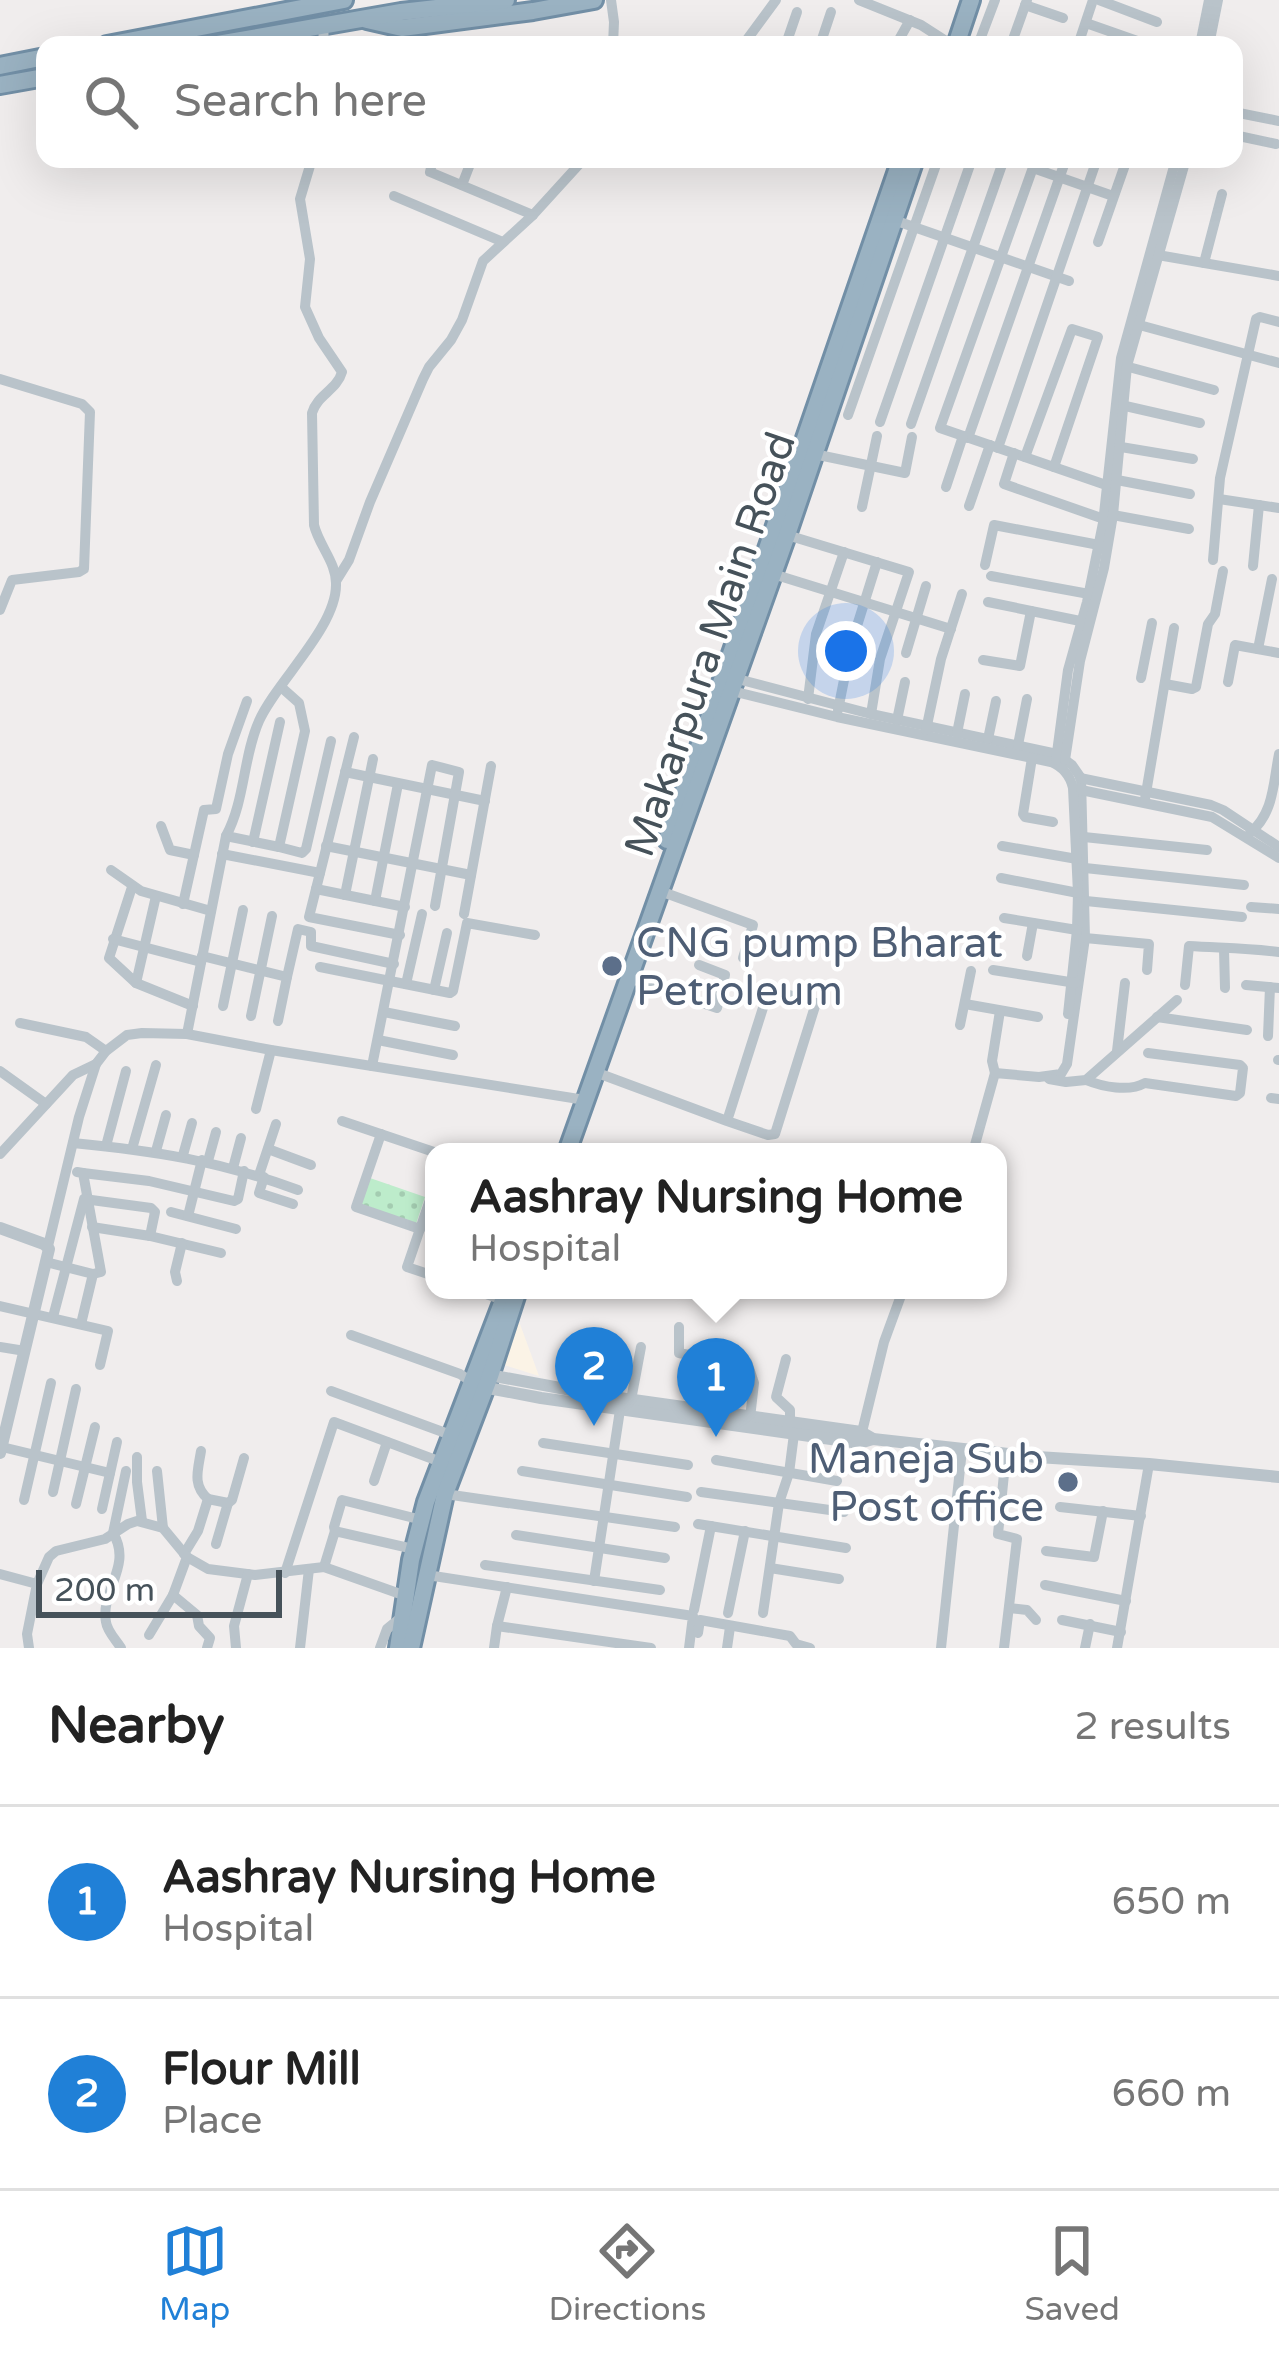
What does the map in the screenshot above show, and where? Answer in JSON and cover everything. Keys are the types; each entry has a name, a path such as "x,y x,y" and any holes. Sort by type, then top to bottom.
{"highway":[{"path":"153,36 339,0"},
{"path":"260,36 506,0"},
{"path":"361,19 402,28 594,0"},
{"path":"954,36 967,0"},
{"path":"0,66 36,59"},
{"path":"0,85 36,78"},
{"name":"Makarpura Main Road","path":"569,1143 580,1098 699,748 787,535 899,168"},
{"name":"Makarpura Main Road","path":"559,1143 595,1072 629,978 746,614 887,218 911,168"},
{"path":"398,1648 422,1520 451,1435 508,1299"},
{"path":"411,1648 477,1378"}],"street":[{"path":"611,0 613,36"},
{"path":"750,36 776,0"},
{"path":"859,0 937,36"},
{"path":"981,36 995,0"},
{"path":"1081,36 1096,0 1157,22"},
{"path":"1205,36 1209,0"},
{"path":"1207,36 1218,0"},
{"path":"1014,36 1026,3 1063,18"},
{"path":"788,36 796,12"},
{"path":"823,36 832,12"},
{"path":"901,36 910,20"},
{"path":"1086,23 1123,36"},
{"path":"323,24 324,36"},
{"path":"1243,114 1279,121"},
{"path":"1243,137 1276,145"},
{"path":"309,168 300,199 310,259 305,307 342,372 312,413 314,525 337,581"},
{"path":"431,168 430,172 533,214"},
{"path":"462,185 469,168"},
{"path":"188,1034 226,836 259,721 322,625 423,379 463,320 483,261 576,168"},
{"path":"848,415 935,168"},
{"path":"880,422 969,168"},
{"path":"814,454 905,473 912,430 1001,168"},
{"path":"1033,168 940,427 1113,483 1190,494"},
{"path":"1042,168 1113,196"},
{"path":"946,487 1062,168"},
{"path":"969,506 1094,168"},
{"path":"1098,242 1124,168"},
{"path":"1154,254 1174,168"},
{"path":"994,1073 1050,1076 1061,1074 1067,1064 1082,897 1069,772 1068,670 1085,622 1109,517 1124,366 1183,168"},
{"path":"1204,263 1222,194"},
{"path":"394,196 503,242"},
{"path":"887,218 1069,281"},
{"path":"1154,254 1279,274"},
{"path":"1213,560 1220,478 1258,317 1279,322"},
{"path":"1134,323 1279,363"},
{"path":"1054,467 1098,337 1072,329 1004,484 1109,517 1189,529"},
{"path":"1124,366 1214,390"},
{"path":"0,379 82,404 90,412 84,569 12,580 0,610"},
{"path":"1121,405 1200,423"},
{"path":"1113,483 1121,447 1121,405"},
{"path":"862,507 877,436"},
{"path":"1121,447 1193,459"},
{"path":"1219,499 1279,508"},
{"path":"1253,566 1259,505"},
{"path":"1085,622 1109,517"},
{"path":"1089,594 988,570 994,525 1099,545"},
{"path":"787,535 909,572 880,659 871,714"},
{"path":"808,699 816,634 844,552"},
{"path":"838,712 862,603 877,562"},
{"path":"1165,684 1196,687 1223,571"},
{"path":"773,574 951,629"},
{"path":"1258,649 1272,579"},
{"path":"906,653 926,586"},
{"path":"926,731 962,594"},
{"path":"988,602 1085,622"},
{"path":"983,660 1020,666 1031,611"},
{"path":"1141,678 1152,623"},
{"path":"1145,797 1174,628"},
{"path":"1228,682 1234,646 1279,653"},
{"path":"1146,652 1169,657"},
{"path":"897,720 905,682"},
{"path":"727,683 808,699 838,712 897,720 926,731 1018,745 1069,772 1084,837 1081,864"},
{"path":"727,683 1032,758 1145,797 1223,810 1279,858"},
{"path":"279,847 305,731 299,703 281,687"},
{"path":"957,733 965,694"},
{"path":"1018,745 1027,699"},
{"path":"183,904 204,810 215,809 247,700"},
{"path":"988,739 995,701"},
{"path":"253,842 280,722"},
{"path":"354,737 309,916 400,935"},
{"path":"226,836 302,853 331,741"},
{"path":"1248,834 1265,818 1279,754"},
{"path":"1032,758 1023,814 1053,822"},
{"path":"345,895 373,759"},
{"path":"372,1066 431,765 458,770 435,907"},
{"path":"464,914 491,766"},
{"path":"345,772 484,801"},
{"path":"375,901 398,784"},
{"path":"161,826 170,850 194,855"},
{"path":"1248,834 1279,847"},
{"path":"1084,837 1207,850"},
{"path":"326,846 471,875"},
{"path":"1002,846 1081,864 1244,885"},
{"path":"222,854 320,873"},
{"path":"111,871 156,896 211,911"},
{"path":"1001,878 1082,897 1247,912 1279,909"},
{"path":"132,886 109,958 136,983 193,1006"},
{"path":"316,890 405,907"},
{"path":"660,891 753,925 743,958"},
{"path":"136,983 156,896"},
{"path":"223,1006 243,910"},
{"path":"406,984 422,914"},
{"path":"250,1016 272,916"},
{"path":"1004,918 1149,944 1147,970"},
{"path":"320,967 450,993 467,923 535,935"},
{"path":"1028,956 1033,923"},
{"path":"278,1021 298,929 311,932 311,946 394,964"},
{"path":"434,990 447,933"},
{"path":"113,939 287,977"},
{"path":"1185,985 1188,946 1279,952"},
{"path":"1224,949 1225,988"},
{"path":"629,978 717,1008 725,976 699,965"},
{"path":"993,970 1075,983"},
{"path":"960,1025 971,971"},
{"path":"1117,1052 1125,982"},
{"path":"1246,985 1275,988 1268,1036"},
{"path":"595,1072 727,1121 768,1136 775,1134 816,1003 769,989 727,1121"},
{"path":"1086,1080 1177,1000"},
{"path":"965,1004 1038,1017"},
{"path":"975,1143 994,1073 1000,1010"},
{"path":"384,1012 455,1026"},
{"path":"1157,1017 1247,1030"},
{"path":"20,1023 86,1037 106,1051"},
{"path":"110,1473 1,1450 73,1143 96,1064 106,1051 127,1035 188,1034 580,1098"},
{"path":"378,1040 453,1055"},
{"path":"256,1109 271,1051"},
{"path":"1050,1076 1066,1082 1086,1080 1134,1088 1144,1083 1239,1095 1240,1065 1148,1053"},
{"path":"1193,1088 1197,1060"},
{"path":"0,1154 73,1075 96,1064"},
{"path":"132,1148 156,1064"},
{"path":"0,1071 46,1104"},
{"path":"106,1146 126,1071"},
{"path":"156,1151 166,1115"},
{"path":"342,1121 425,1150"},
{"path":"183,1155 192,1124"},
{"path":"276,1124 259,1193 293,1204"},
{"path":"188,1216 216,1132"},
{"path":"381,1134 356,1207 420,1229"},
{"path":"67,1170 237,1200 241,1138"},
{"path":"73,1143 183,1155 298,1190"},
{"path":"268,1149 311,1165"},
{"path":"46,1262 100,1272 83,1173"},
{"path":"150,1236 160,1183"},
{"path":"53,1317 81,1202 87,1198 154,1211"},
{"path":"171,1212 236,1229"},
{"path":"425,1214 407,1267 425,1273"},
{"path":"92,1227 221,1253"},
{"path":"0,1228 49,1246"},
{"path":"177,1281 182,1243"},
{"path":"81,1324 93,1274"},
{"path":"864,1438 884,1342 900,1299"},
{"path":"0,1306 108,1331 100,1365"},
{"path":"679,1328 679,1353 732,1360"},
{"path":"351,1335 477,1378 626,1405 962,1450 1279,1477"},
{"path":"598,1395 609,1338"},
{"path":"0,1347 25,1351"},
{"path":"594,1581 614,1454 641,1348"},
{"path":"698,1409 704,1358"},
{"path":"763,1613 779,1503 789,1473 790,1410 776,1397 786,1359"},
{"path":"747,1362 754,1383 750,1418"},
{"path":"477,1378 598,1395 626,1405"},
{"path":"24,1500 51,1383"},
{"path":"53,1492 76,1389"},
{"path":"331,1391 451,1435"},
{"path":"674,1412 698,1409 792,1428"},
{"path":"285,1573 334,1422 441,1462"},
{"path":"76,1504 95,1427"},
{"path":"102,1509 117,1442"},
{"path":"374,1481 387,1442"},
{"path":"543,1443 688,1465"},
{"path":"941,1648 962,1450"},
{"path":"201,1451 199,1489 208,1498 228,1503"},
{"path":"1004,1648 1017,1539 998,1534 1006,1454"},
{"path":"137,1457 142,1521"},
{"path":"216,1544 244,1458"},
{"path":"716,1460 837,1480"},
{"path":"1118,1648 1150,1464"},
{"path":"121,1648 105,1617 120,1554 113,1533 126,1471"},
{"path":"157,1471 163,1528 185,1556 208,1568 248,1574 324,1567 406,1596"},
{"path":"522,1472 686,1497"},
{"path":"700,1492 844,1512"},
{"path":"445,1494 676,1528"},
{"path":"148,1635 173,1595 208,1498"},
{"path":"324,1567 342,1500 422,1520"},
{"path":"1060,1507 1141,1516"},
{"path":"1046,1551 1094,1557 1103,1511"},
{"path":"29,1648 27,1634 38,1584 56,1550 105,1540 128,1524 142,1521 163,1528"},
{"path":"694,1610 705,1525 846,1547"},
{"path":"335,1531 414,1550"},
{"path":"727,1648 746,1531"},
{"path":"516,1535 665,1558"},
{"path":"484,1565 660,1591"},
{"path":"770,1568 839,1580"},
{"path":"300,1648 309,1569"},
{"path":"0,1574 38,1584"},
{"path":"236,1648 233,1626 248,1574"},
{"path":"428,1575 693,1616 692,1648"},
{"path":"1046,1585 1126,1601"},
{"path":"494,1648 507,1587"},
{"path":"173,1595 197,1615 199,1626 211,1638 207,1648"},
{"path":"1009,1608 1027,1610 1036,1620"},
{"path":"380,1648 387,1628 403,1616"},
{"path":"692,1648 700,1621 729,1620 790,1636 795,1645 810,1648"},
{"path":"1062,1620 1121,1632"},
{"path":"1085,1648 1090,1624"},
{"path":"497,1626 577,1644 653,1648"},
{"path":"760,1648 762,1632"}],"shaded area":[{"path":"517,1316 539,1376 501,1364"}],"green space":[{"path":"370,1178 425,1197 416,1224 361,1205"}],"place":[{"name":"CNG pump Bharat Petroleum","path":"612,966"},
{"name":"Flour Mill","path":"594,1426"},
{"name":"Aashray Nursing Home","path":"716,1437"},
{"name":"Maneja Sub Post office","path":"1068,1482"}]}
